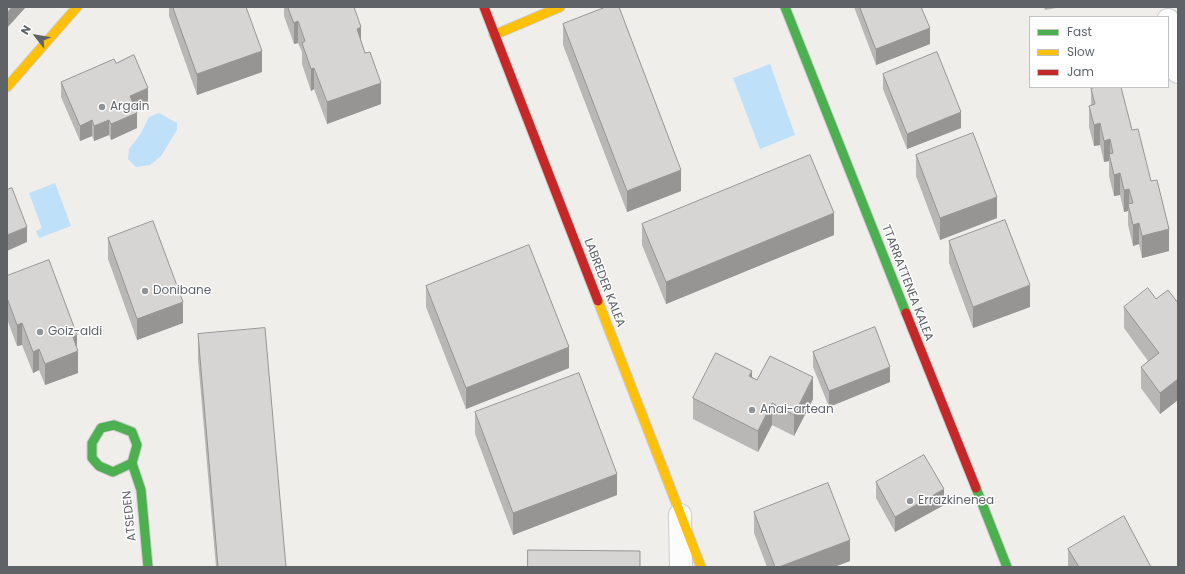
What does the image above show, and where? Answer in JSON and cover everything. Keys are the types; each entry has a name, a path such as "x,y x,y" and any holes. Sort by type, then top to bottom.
{"street":[{"path":"7,87 77,7"},
{"name":"LABREDER KALEA","path":"484,7 701,567"},
{"path":"494,34 560,7"},
{"name":"TTARRATTENEA KALEA","path":"785,7 1007,567"},
{"path":"1169,23 1177,61"},
{"path":"114,425 132,432 137,445 132,463 113,472 99,466 92,458 92,443 101,428 114,425"},
{"name":"ATSEDEN","path":"132,463 141,490 148,567"},
{"path":"680,512 681,567"}],"water":[{"path":"770,64 795,135 760,149 733,78"},
{"path":"159,113 177,123 177,130 161,156 150,165 136,167 128,159 129,149 140,135 149,117"},
{"path":"55,183 71,226 39,238 36,231 42,228 29,193"}],"building":[{"path":"7,7 12,7 7,13"},
{"path":"173,7 246,7 262,51 197,74"},
{"path":"288,7 354,7 361,27 357,29 365,53 370,52 381,83 327,102 314,68 311,69 302,43 305,41 298,21 294,23"},
{"path":"606,7 619,7 681,170 627,191 563,24"},
{"path":"860,7 921,7 930,28 876,49"},
{"path":"937,52 961,112 907,134 883,74"},
{"name":"Argain","path":"134,55 148,88 130,96 137,113 111,124 109,120 94,126 92,120 80,126 61,82 114,59 116,63"},
{"path":"1121,88 1132,130 1138,129 1151,181 1157,180 1169,229 1142,236 1139,223 1133,225 1128,204 1133,203 1129,189 1124,190 1120,173 1114,175 1109,154 1113,153 1110,139 1104,141 1100,123 1094,125 1089,106 1095,104 1091,89"},
{"path":"973,133 997,197 940,218 916,155"},
{"path":"810,155 834,213 666,282 642,224"},
{"path":"12,188 27,227 7,235 7,190"},
{"path":"1005,220 1030,285 973,307 949,241"},
{"name":"Donibane","path":"153,221 183,302 137,319 108,238"},
{"path":"529,245 569,347 466,388 426,286"},
{"name":"Goiz-aldi","path":"49,260 77,335 73,337 78,351 45,364 39,349 33,352 22,323 17,325 7,298 7,276"},
{"path":"1148,288 1156,299 1168,290 1178,303 1178,379 1160,393 1141,367 1159,353 1124,307"},
{"path":"875,327 890,367 829,391 813,352"},
{"path":"265,328 286,567 218,567 198,334"},
{"path":"716,353 752,371 749,376 757,380 770,356 813,377 794,415 772,403 758,431 693,398"},
{"path":"579,373 617,474 513,513 475,412"},
{"path":"924,455 944,489 895,517 876,482"},
{"path":"828,483 850,540 779,567 775,567 754,512"},
{"path":"1124,516 1151,567 1079,567 1068,549"},
{"path":"528,550 640,551 640,567 528,567"}],"traffic: fast":[{"path":"785,7 906,313"},
{"path":"132,463 113,472 99,466 92,458 92,443 101,428 114,425 132,432 137,445 132,463 141,490 148,567"},
{"path":"976,488 1007,567"}],"traffic: slow":[{"path":"7,87 77,7"},
{"path":"494,35 560,7"},
{"path":"598,301 701,567"}],"traffic: jam":[{"path":"484,7 598,301"},
{"path":"906,313 976,488"}],"place":[{"name":"Argain","path":"102,107"},
{"name":"Donibane","path":"145,291"},
{"name":"Goiz-aldi","path":"40,332"},
{"name":"Anai-artean","path":"752,410"},
{"name":"Errazkinenea","path":"910,501"}]}
